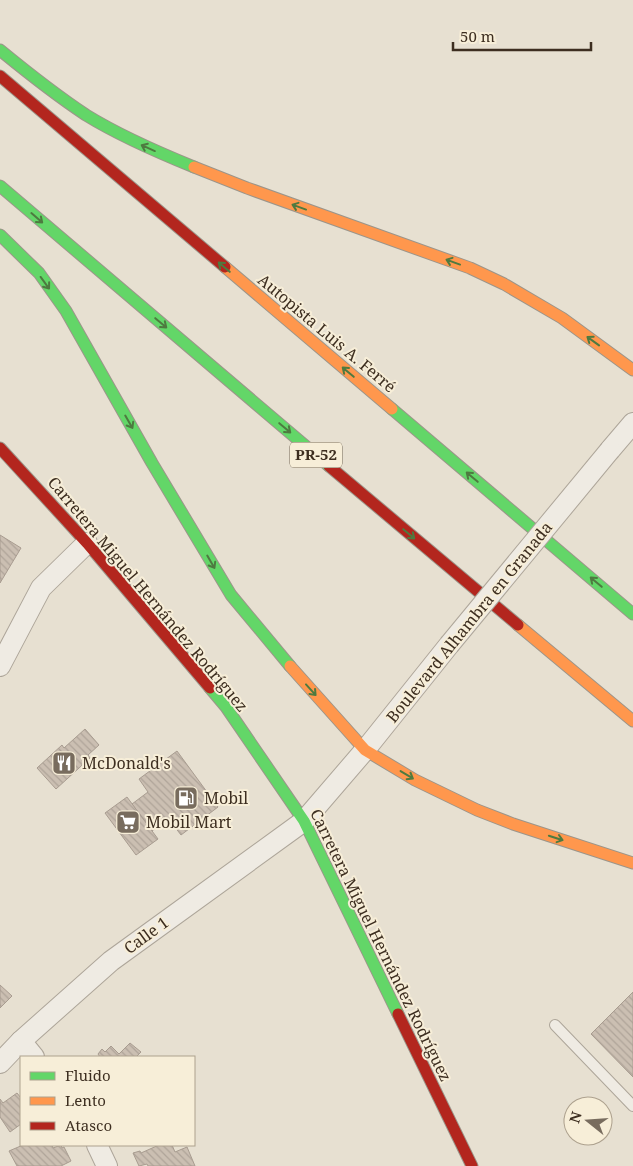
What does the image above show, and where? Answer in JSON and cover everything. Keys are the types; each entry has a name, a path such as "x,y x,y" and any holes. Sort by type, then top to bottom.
{"main road":[{"path":"0,50 51,91 88,116 132,140 247,188 470,268 504,284 562,318 633,370"},
{"name":"Autopista Luis A. Ferré","path":"0,76 633,614"},
{"name":"PR-52","path":"0,186 442,562 633,721"},
{"path":"0,235 38,273 66,311 152,463 231,595 289,665 365,750 415,780 477,810 513,824 633,863"},
{"name":"Carretera Miguel Hernández Rodríguez","path":"0,448 87,543 226,707 304,821 472,1166"}],"street":[{"name":"Boulevard Alhambra en Granada","path":"304,821 365,750 633,422"},
{"path":"0,666 41,588 87,543"},
{"name":"Calle 1","path":"0,1063 21,1041 111,961 304,821"},
{"path":"21,1041 33,1056"},
{"path":"97,1146 107,1166"}],"lane":[{"path":"556,1025 633,1106"}],"building":[{"path":"0,535 21,548 0,583"},
{"name":"McDonald's","path":"85,729 99,745 88,755 90,758 56,789 37,768 62,745 64,748"},
{"path":"177,751 218,807 181,835 168,818 152,831 132,804 148,792 139,779"},
{"name":"Mobil Mart","path":"127,797 158,839 136,855 105,813"},
{"path":"0,985 12,996 0,1008"},
{"path":"633,992 633,1077 591,1034"},
{"path":"130,1043 141,1052 137,1056 99,1056 98,1054 102,1049 105,1052 111,1046 119,1054"},
{"path":"17,1093 20,1097 20,1125 10,1132 0,1117 0,1099 3,1103"},
{"path":"21,1146 52,1146 53,1148 61,1146 62,1148 64,1147 71,1161 61,1166 17,1166 9,1151"},
{"path":"157,1146 172,1146 175,1152 187,1147 195,1166 148,1166 147,1164 139,1166 133,1153 140,1151 141,1153"}],"traffic: fast":[{"path":"0,50 42,84 86,115 112,130 194,167"},
{"path":"0,186 329,466"},
{"path":"0,235 39,273 66,311 152,463 231,595 290,666"},
{"path":"392,409 633,614"},
{"path":"210,688 226,707 304,821 398,1014"}],"traffic: slow":[{"path":"194,167 247,188 470,268 504,284 562,318 633,370"},
{"path":"225,267 392,409"},
{"path":"518,625 633,721"},
{"path":"290,666 365,750 415,780 477,810 513,824 633,863"}],"traffic: jam":[{"path":"0,76 225,267"},
{"path":"0,448 87,543 210,688"},
{"path":"329,466 518,625"},
{"path":"398,1014 472,1166"}],"place":[{"name":"McDonald's","path":"64,763"},
{"name":"Mobil","path":"186,798"},
{"name":"Mobil Mart","path":"128,822"}]}
